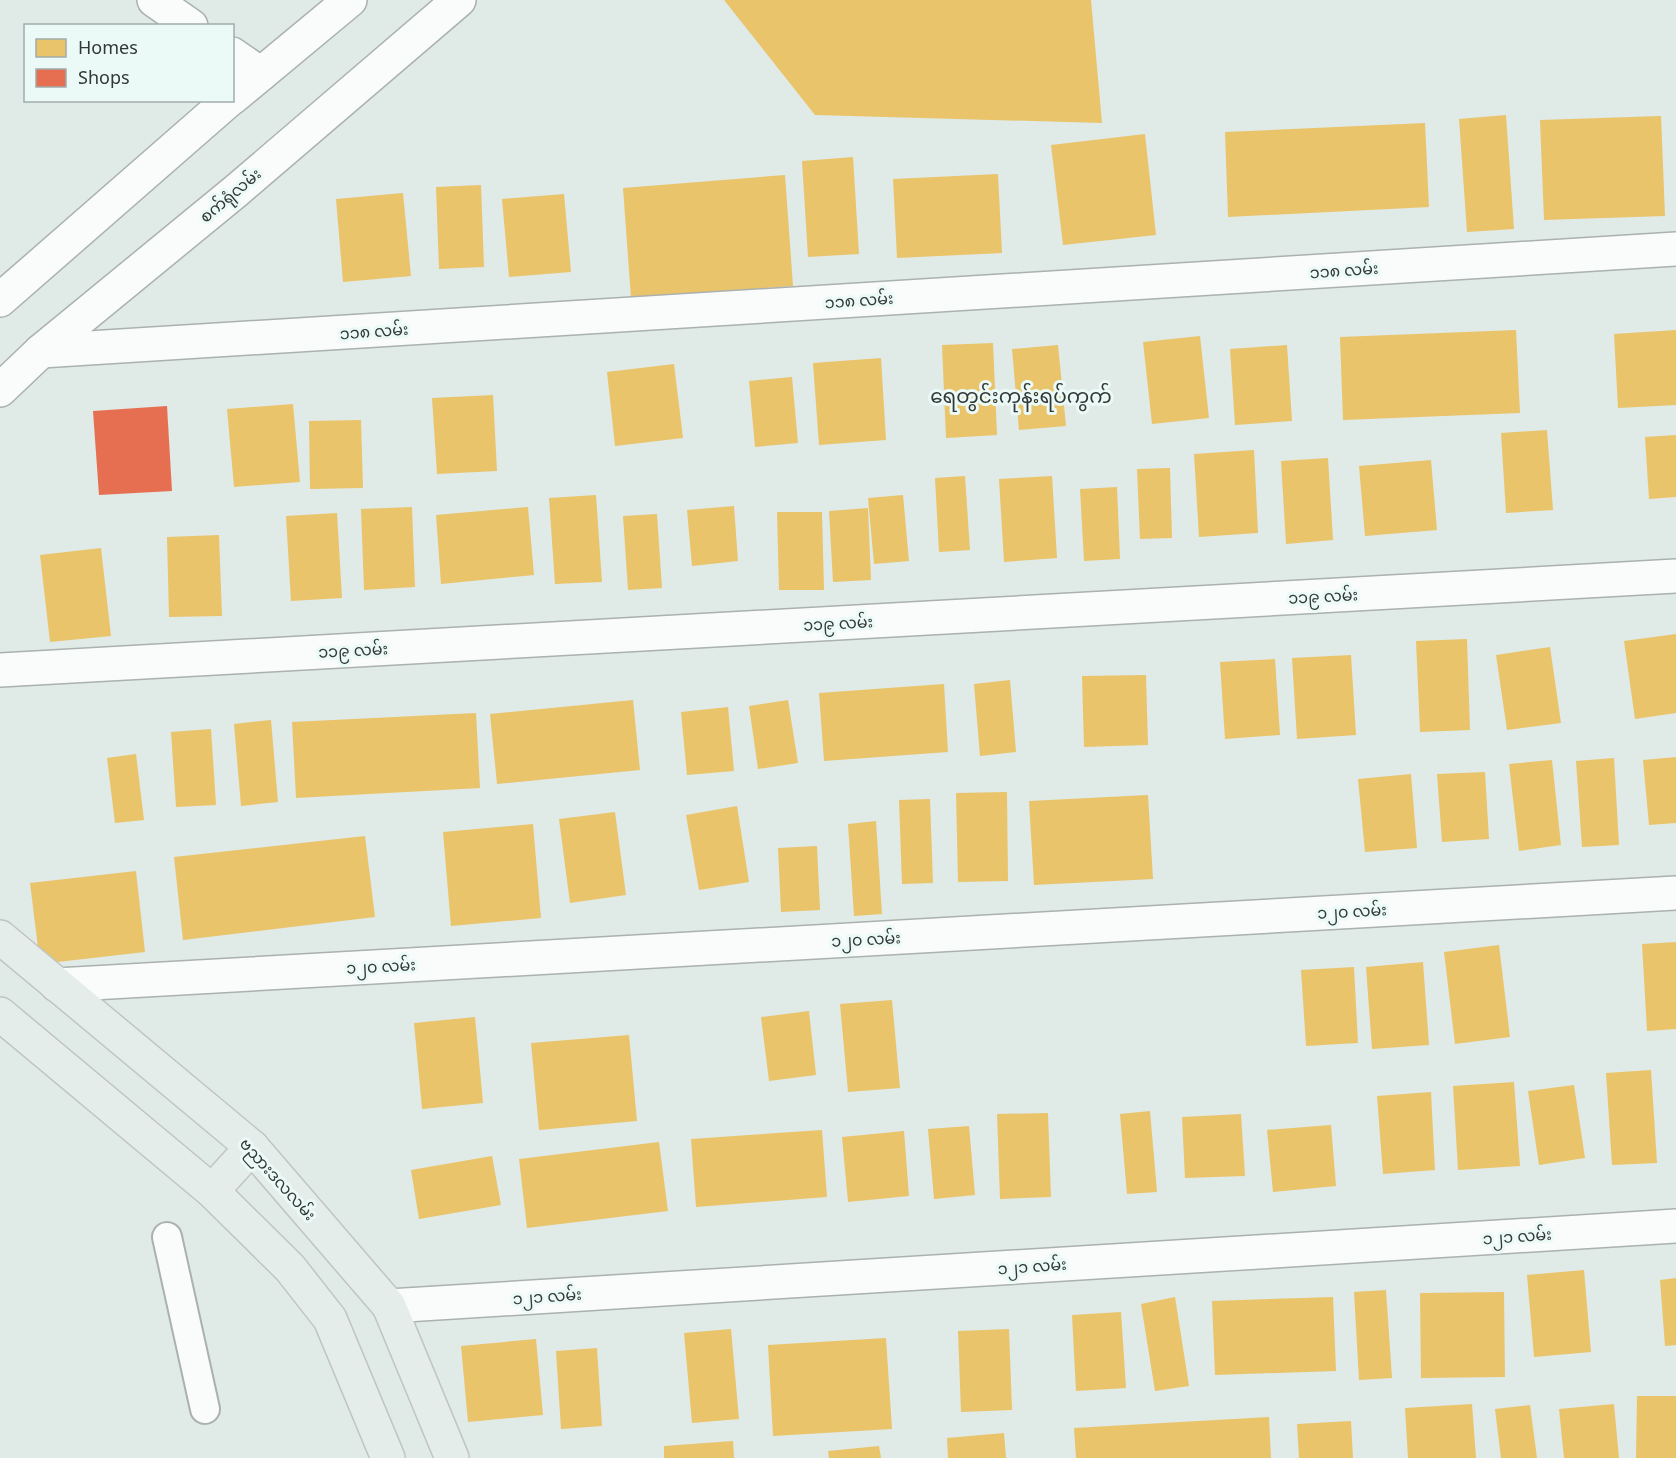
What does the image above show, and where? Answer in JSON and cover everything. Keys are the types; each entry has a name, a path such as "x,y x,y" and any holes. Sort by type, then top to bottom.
{"main road":[{"name":"ဗညားဒလလမ်း","path":"0,937 252,1147 388,1306 452,1458"},
{"path":"0,1014 212,1191 290,1268 330,1319 388,1458"},
{"path":"212,1191 252,1147"}],"street":[{"path":"154,0 188,24"},
{"path":"234,96 350,0"},
{"name":"စက်ရုံလမ်း","path":"0,390 41,351 236,191 459,0"},
{"path":"234,55 261,74"},
{"path":"0,300 228,102"},
{"name":"၁၁၈ လမ်း","path":"41,351 1676,249"},
{"name":"၁၁၉ လမ်း","path":"0,670 1676,576"},
{"name":"၁၂၀ လမ်း","path":"57,985 1676,893"},
{"name":"၁၂၁ လမ်း","path":"388,1306 1676,1226"}],"lane":[{"path":"167,1238 205,1409"}],"building: Homes":[{"path":"724,0 1091,0 1102,123 815,115"},
{"path":"1506,115 1514,229 1467,232 1459,119"},
{"path":"1661,116 1665,216 1544,220 1540,120"},
{"path":"1425,123 1429,207 1228,217 1225,132"},
{"path":"1145,134 1156,235 1063,245 1051,145"},
{"path":"853,157 859,254 808,257 802,161"},
{"path":"998,174 1002,253 897,258 893,179"},
{"path":"785,175 793,286 631,298 623,188"},
{"path":"481,185 484,267 439,269 436,187"},
{"path":"403,193 411,276 343,282 336,199"},
{"path":"564,194 571,272 509,277 502,199"},
{"path":"1516,330 1520,413 1343,420 1340,337"},
{"path":"1676,330 1676,405 1618,408 1614,334"},
{"path":"1200,336 1209,418 1152,424 1143,342"},
{"path":"993,343 997,435 946,438 942,345"},
{"path":"1058,345 1066,426 1019,430 1012,349"},
{"path":"1287,345 1292,421 1235,425 1230,349"},
{"path":"881,358 886,440 819,445 813,363"},
{"path":"674,364 683,438 615,446 607,372"},
{"path":"792,377 798,443 755,447 749,381"},
{"path":"493,395 497,471 437,474 432,398"},
{"path":"293,404 300,482 234,487 227,409"},
{"path":"361,420 363,488 310,489 309,421"},
{"path":"1547,430 1553,510 1506,513 1501,433"},
{"path":"1676,435 1676,497 1649,499 1645,437"},
{"path":"1254,450 1258,533 1199,537 1194,454"},
{"path":"1328,458 1333,540 1286,544 1281,461"},
{"path":"1431,460 1437,530 1365,536 1359,466"},
{"path":"1170,468 1172,538 1140,539 1137,469"},
{"path":"965,476 970,550 939,552 935,478"},
{"path":"1052,476 1057,558 1004,562 999,479"},
{"path":"1117,487 1120,559 1084,561 1080,489"},
{"path":"596,495 602,582 555,584 549,498"},
{"path":"903,495 909,561 874,564 868,498"},
{"path":"734,506 738,561 692,566 687,510"},
{"path":"412,507 415,587 364,590 361,509"},
{"path":"528,507 534,575 441,584 436,515"},
{"path":"868,508 871,580 833,582 829,511"},
{"path":"777,512 822,512 824,590 779,590"},
{"path":"337,513 342,598 291,601 286,516"},
{"path":"657,514 662,588 628,590 623,516"},
{"path":"219,535 222,616 169,617 167,537"},
{"path":"101,548 111,636 50,642 40,555"},
{"path":"1676,634 1676,713 1635,719 1624,641"},
{"path":"1467,639 1470,730 1420,732 1416,641"},
{"path":"1550,647 1561,723 1507,730 1496,655"},
{"path":"1351,655 1356,735 1297,739 1292,658"},
{"path":"1275,659 1280,735 1225,739 1220,662"},
{"path":"1146,675 1148,745 1084,747 1082,676"},
{"path":"1010,680 1016,752 980,756 974,684"},
{"path":"944,684 948,752 824,761 819,693"},
{"path":"633,700 640,770 497,784 490,714"},
{"path":"788,700 798,763 758,769 749,706"},
{"path":"728,707 734,771 687,775 681,712"},
{"path":"476,713 480,788 296,798 292,722"},
{"path":"271,720 278,802 241,806 234,724"},
{"path":"211,729 216,805 176,807 171,732"},
{"path":"136,754 144,820 115,823 107,758"},
{"path":"1676,757 1676,823 1649,825 1643,760"},
{"path":"1614,758 1619,845 1582,847 1576,761"},
{"path":"1552,760 1561,845 1519,851 1509,764"},
{"path":"1485,772 1489,839 1442,842 1437,774"},
{"path":"1411,774 1417,848 1365,852 1358,779"},
{"path":"1007,792 1008,881 958,882 956,793"},
{"path":"1148,795 1153,879 1034,885 1029,801"},
{"path":"930,799 933,883 902,884 899,800"},
{"path":"737,806 749,882 699,890 686,815"},
{"path":"615,812 626,895 570,903 559,819"},
{"path":"876,821 882,914 854,916 848,824"},
{"path":"533,824 541,918 451,926 443,832"},
{"path":"365,836 375,917 183,940 174,857"},
{"path":"817,846 820,910 781,912 778,848"},
{"path":"136,871 145,952 40,964 30,883"},
{"path":"1676,942 1676,1029 1647,1031 1642,944"},
{"path":"1499,945 1510,1037 1455,1044 1444,952"},
{"path":"1423,962 1429,1045 1372,1049 1366,967"},
{"path":"1354,967 1358,1043 1306,1046 1301,970"},
{"path":"892,1000 900,1088 848,1092 840,1004"},
{"path":"809,1011 816,1075 769,1081 761,1017"},
{"path":"475,1017 483,1103 422,1109 414,1023"},
{"path":"629,1035 637,1121 539,1130 531,1043"},
{"path":"1651,1070 1657,1163 1612,1165 1606,1073"},
{"path":"1514,1082 1520,1166 1458,1170 1453,1086"},
{"path":"1574,1085 1585,1158 1539,1165 1528,1091"},
{"path":"1431,1092 1435,1170 1383,1174 1377,1096"},
{"path":"1150,1111 1157,1192 1127,1194 1120,1114"},
{"path":"1048,1113 1051,1197 1000,1199 997,1114"},
{"path":"1241,1114 1245,1176 1185,1178 1182,1117"},
{"path":"1331,1125 1336,1186 1273,1192 1267,1130"},
{"path":"969,1126 975,1195 934,1199 928,1129"},
{"path":"822,1130 827,1197 696,1207 691,1139"},
{"path":"904,1131 909,1196 848,1202 842,1137"},
{"path":"659,1142 668,1211 527,1228 519,1159"},
{"path":"492,1156 501,1205 419,1219 411,1170"},
{"path":"1584,1270 1591,1352 1534,1357 1527,1275"},
{"path":"1676,1278 1676,1345 1665,1346 1660,1280"},
{"path":"1386,1290 1392,1378 1359,1380 1354,1292"},
{"path":"1504,1292 1505,1377 1421,1378 1420,1293"},
{"path":"1175,1297 1189,1386 1155,1391 1141,1304"},
{"path":"1333,1297 1336,1371 1215,1375 1212,1301"},
{"path":"1121,1312 1126,1388 1076,1391 1072,1315"},
{"path":"731,1329 739,1419 692,1423 684,1333"},
{"path":"1009,1329 1012,1410 961,1412 958,1331"},
{"path":"886,1338 892,1429 773,1436 768,1345"},
{"path":"536,1339 543,1415 468,1422 461,1346"},
{"path":"597,1348 602,1426 561,1429 556,1351"},
{"path":"1637,1396 1676,1396 1676,1458 1636,1458"},
{"path":"1472,1404 1476,1458 1408,1458 1405,1408"},
{"path":"1614,1404 1619,1458 1564,1458 1559,1409"},
{"path":"1530,1405 1537,1458 1501,1458 1495,1409"},
{"path":"1269,1417 1271,1458 1076,1458 1074,1428"},
{"path":"1351,1421 1353,1458 1299,1458 1297,1424"},
{"path":"1004,1433 1006,1458 948,1458 947,1438"},
{"path":"733,1441 734,1458 664,1458 664,1446"},
{"path":"879,1446 881,1458 829,1458 828,1451"}],"building: Shops":[{"path":"167,406 172,491 99,495 93,411"}],"district":[{"name":"ရေတွင်းကုန်းရပ်ကွက်","path":"1021,396"}]}
